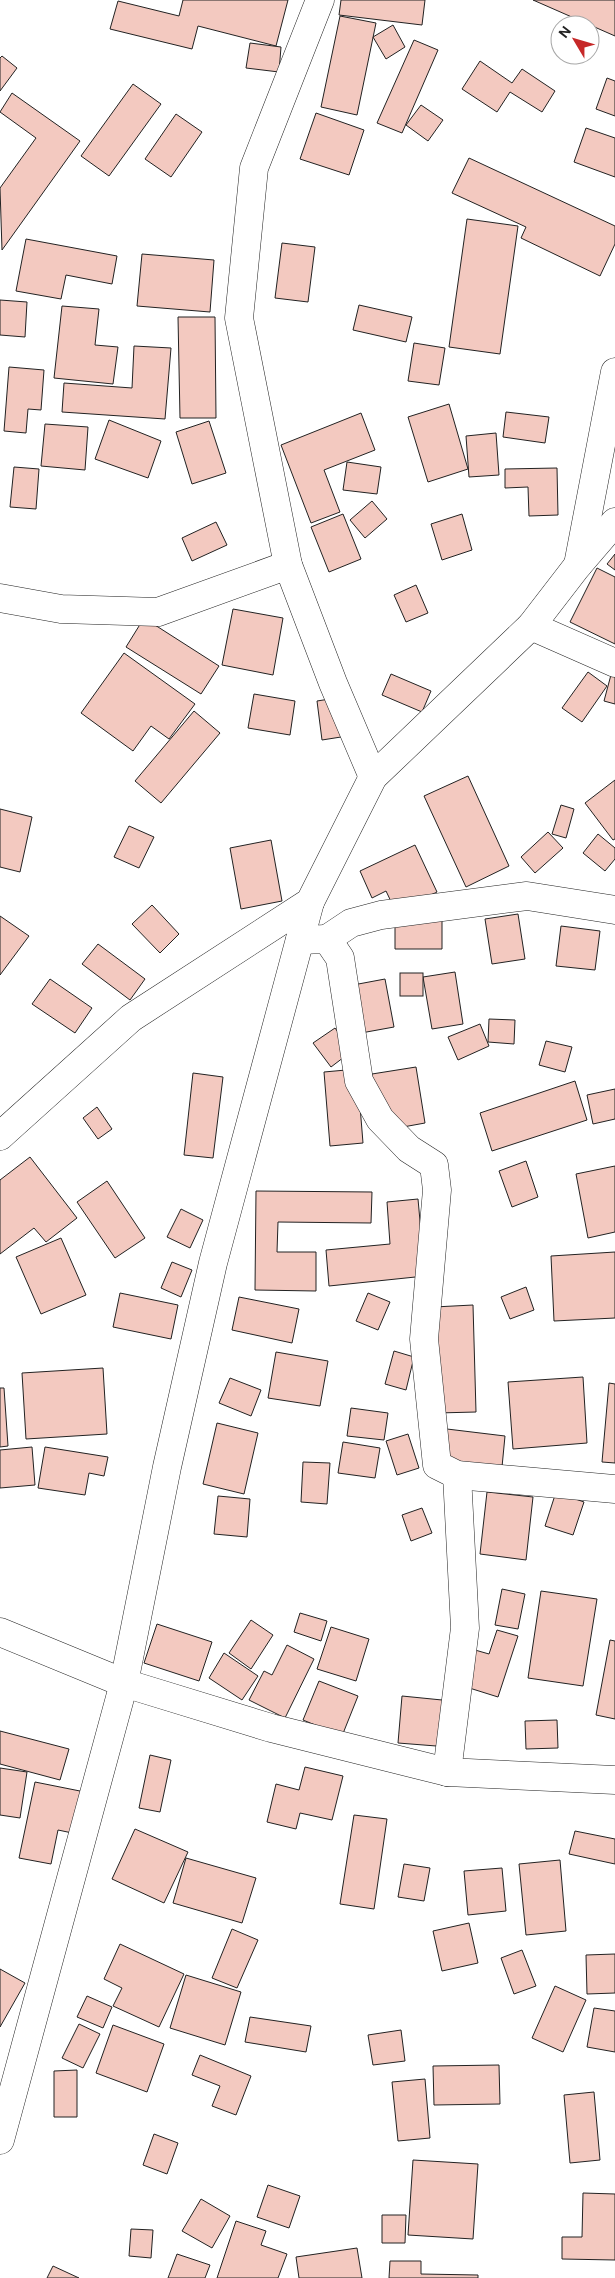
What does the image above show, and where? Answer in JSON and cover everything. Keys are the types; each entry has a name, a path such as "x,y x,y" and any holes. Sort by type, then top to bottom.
{"street":[{"path":"320,0 254,168 239,318 288,565 333,683 373,777"},
{"path":"578,565 615,372"},
{"path":"0,2140 124,1683 167,1467 213,1263 310,902 373,777 531,626 578,565 615,522"},
{"path":"0,598 61,609 158,612 288,565"},
{"path":"531,626 615,663"},
{"path":"300,940 326,939 351,923 381,915 526,896 615,910"},
{"path":"0,1136 131,1018 310,902"},
{"path":"326,939 340,958 359,1081 380,1119 409,1149 434,1165 437,1190 424,1339 437,1465 457,1475 615,1489"},
{"path":"447,1772 465,1628 457,1475"},
{"path":"0,1632 124,1683 271,1728 447,1772 615,1780"}],"building":[{"path":"183,0 288,0 276,46 198,26 192,49 110,29 118,1 179,16"},
{"path":"341,0 425,0 422,25 339,15"},
{"path":"533,0 615,0 615,36 600,29 600,15 567,15"},
{"path":"340,16 376,23 357,115 321,107"},
{"path":"393,25 405,47 386,59 373,37"},
{"path":"414,40 438,50 402,133 377,123"},
{"path":"250,43 281,47 279,72 246,68"},
{"path":"2,56 17,68 0,91 0,58"},
{"path":"480,61 512,83 522,69 555,91 542,112 510,92 497,112 462,89"},
{"path":"607,78 615,81 615,116 596,109"},
{"path":"133,84 161,104 109,176 81,156"},
{"path":"12,93 80,141 2,250 0,188 36,138 0,112"},
{"path":"421,105 443,120 428,141 406,125"},
{"path":"316,113 364,130 349,175 300,159"},
{"path":"176,114 202,132 171,177 145,159"},
{"path":"586,128 615,138 615,177 574,162"},
{"path":"469,158 615,226 615,244 600,276 521,238 526,227 452,193"},
{"path":"467,219 518,226 500,354 449,347"},
{"path":"26,239 117,256 112,284 66,275 61,299 16,291"},
{"path":"282,243 315,247 308,302 275,298"},
{"path":"142,254 214,260 210,312 137,306"},
{"path":"0,300 27,302 25,337 0,335"},
{"path":"359,305 412,317 406,342 353,330"},
{"path":"62,306 99,309 95,345 118,347 113,384 54,378"},
{"path":"178,317 215,317 216,418 180,418"},
{"path":"414,343 445,348 439,385 408,381"},
{"path":"134,346 171,348 165,419 62,412 64,383 132,388"},
{"path":"9,367 44,370 41,410 28,409 26,433 4,431"},
{"path":"449,404 468,469 428,482 408,417"},
{"path":"506,412 549,417 545,443 503,437"},
{"path":"361,413 375,450 324,470 340,512 311,523 281,445"},
{"path":"109,420 161,441 148,478 95,459"},
{"path":"209,421 226,473 192,484 176,432"},
{"path":"45,424 88,427 85,470 41,466"},
{"path":"496,433 499,475 469,477 466,436"},
{"path":"347,462 381,467 377,494 343,490"},
{"path":"14,467 39,469 36,509 10,507"},
{"path":"557,468 558,515 529,516 528,487 505,488 505,469"},
{"path":"372,501 387,519 365,538 350,520"},
{"path":"343,514 361,559 329,572 311,527"},
{"path":"462,514 472,550 442,560 431,524"},
{"path":"216,522 227,545 192,561 182,538"},
{"path":"615,554 615,570 607,564"},
{"path":"597,568 615,577 615,644 570,622"},
{"path":"416,585 428,613 406,622 394,595"},
{"path":"233,609 283,618 273,675 222,665"},
{"path":"144,618 219,666 201,694 126,647"},
{"path":"124,653 195,704 169,739 151,726 133,751 81,713"},
{"path":"612,671 615,671 615,704 604,701"},
{"path":"588,672 607,686 582,722 562,708"},
{"path":"391,674 431,691 422,712 382,695"},
{"path":"254,694 295,701 290,735 248,728"},
{"path":"336,698 341,737 322,740 317,701"},
{"path":"194,711 220,733 161,803 135,781"},
{"path":"468,776 509,866 466,887 424,796"},
{"path":"615,780 615,839 613,840 585,803"},
{"path":"561,805 574,809 566,838 552,834"},
{"path":"0,809 32,817 20,872 0,867"},
{"path":"129,826 154,837 139,868 114,857"},
{"path":"548,832 563,848 535,873 521,857"},
{"path":"598,834 615,848 615,859 605,871 583,853"},
{"path":"271,840 282,901 241,909 230,848"},
{"path":"415,845 437,892 396,912 386,891 372,898 360,871"},
{"path":"152,905 179,934 160,953 132,924"},
{"path":"518,914 525,959 492,964 485,919"},
{"path":"0,916 29,936 0,975"},
{"path":"442,919 442,949 395,949 395,920"},
{"path":"561,926 600,931 595,970 556,966"},
{"path":"98,944 145,979 130,1000 82,964"},
{"path":"455,972 463,1024 432,1029 423,977"},
{"path":"400,973 423,973 423,996 400,996"},
{"path":"50,979 92,1008 75,1033 32,1004"},
{"path":"385,979 394,1027 361,1033 353,985"},
{"path":"489,1019 515,1020 514,1044 488,1042"},
{"path":"480,1024 489,1046 458,1060 448,1037"},
{"path":"335,1028 352,1051 331,1067 313,1043"},
{"path":"546,1041 572,1047 565,1072 539,1065"},
{"path":"416,1067 425,1123 381,1131 372,1074"},
{"path":"357,1069 363,1143 330,1146 324,1072"},
{"path":"193,1073 223,1077 213,1158 184,1155"},
{"path":"575,1081 587,1120 492,1151 480,1113"},
{"path":"615,1089 615,1119 593,1124 587,1095"},
{"path":"97,1107 112,1129 98,1139 83,1118"},
{"path":"30,1157 77,1218 46,1242 34,1228 0,1254 0,1180"},
{"path":"526,1161 538,1197 512,1207 499,1171"},
{"path":"615,1166 615,1232 588,1238 576,1174"},
{"path":"107,1181 145,1238 115,1258 77,1202"},
{"path":"256,1191 372,1192 371,1223 278,1222 277,1252 316,1252 316,1291 255,1290"},
{"path":"418,1199 425,1276 329,1286 326,1250 390,1244 387,1202"},
{"path":"181,1209 203,1220 190,1248 167,1237"},
{"path":"61,1238 86,1295 41,1314 16,1257"},
{"path":"615,1252 615,1318 554,1321 551,1256"},
{"path":"172,1262 192,1270 181,1297 161,1288"},
{"path":"526,1287 534,1310 510,1319 501,1297"},
{"path":"120,1293 178,1305 171,1339 113,1327"},
{"path":"368,1293 390,1302 378,1330 356,1321"},
{"path":"239,1297 299,1309 292,1343 232,1330"},
{"path":"473,1305 476,1412 437,1413 434,1307"},
{"path":"394,1351 414,1357 406,1390 385,1384"},
{"path":"276,1352 328,1361 320,1406 268,1398"},
{"path":"103,1368 107,1434 26,1439 22,1373"},
{"path":"583,1377 587,1443 513,1449 508,1382"},
{"path":"230,1378 261,1390 251,1416 219,1403"},
{"path":"609,1383 615,1384 615,1463 602,1462"},
{"path":"0,1388 4,1388 8,1446 0,1447"},
{"path":"351,1408 388,1413 384,1440 347,1436"},
{"path":"217,1423 258,1433 244,1494 203,1484"},
{"path":"447,1429 505,1436 502,1467 444,1461"},
{"path":"408,1434 419,1468 397,1475 386,1441"},
{"path":"343,1442 380,1448 375,1478 338,1473"},
{"path":"32,1447 35,1485 0,1488 0,1450"},
{"path":"45,1447 108,1457 104,1476 89,1473 85,1495 38,1488"},
{"path":"303,1462 330,1463 327,1504 301,1502"},
{"path":"487,1492 533,1497 526,1560 480,1554"},
{"path":"556,1492 584,1502 573,1535 545,1526"},
{"path":"218,1496 250,1499 247,1537 214,1534"},
{"path":"422,1508 432,1533 411,1541 402,1515"},
{"path":"502,1589 525,1594 518,1629 495,1625"},
{"path":"541,1591 597,1599 583,1686 528,1678"},
{"path":"300,1613 327,1621 321,1641 294,1632"},
{"path":"251,1620 273,1635 251,1669 229,1653"},
{"path":"157,1624 212,1642 199,1681 144,1663"},
{"path":"331,1627 369,1639 356,1681 317,1669"},
{"path":"497,1630 518,1636 498,1697 463,1686 475,1650 489,1654"},
{"path":"610,1640 615,1641 615,1719 596,1715"},
{"path":"287,1645 314,1659 285,1718 249,1700 264,1671 272,1675"},
{"path":"224,1653 258,1676 242,1700 209,1678"},
{"path":"319,1681 358,1696 342,1736 303,1720"},
{"path":"402,1696 452,1701 449,1747 398,1743"},
{"path":"557,1720 558,1748 526,1749 525,1721"},
{"path":"0,1731 69,1749 60,1780 0,1764"},
{"path":"150,1755 171,1760 160,1812 139,1808"},
{"path":"305,1767 343,1776 332,1820 300,1813 296,1829 267,1822 276,1784 299,1790"},
{"path":"0,1768 27,1772 20,1818 0,1815"},
{"path":"35,1782 85,1792 77,1834 58,1830 51,1864 19,1858"},
{"path":"354,1815 387,1819 374,1909 340,1904"},
{"path":"135,1829 188,1852 164,1903 112,1879"},
{"path":"575,1831 615,1839 615,1864 569,1854"},
{"path":"186,1858 256,1878 242,1923 173,1903"},
{"path":"560,1860 566,1931 526,1935 519,1864"},
{"path":"404,1864 430,1868 424,1901 398,1897"},
{"path":"502,1868 506,1911 468,1915 464,1871"},
{"path":"469,1923 478,1963 442,1971 433,1931"},
{"path":"232,1929 258,1940 237,1988 212,1978"},
{"path":"120,1944 184,1974 159,2027 113,2006 122,1988 104,1979"},
{"path":"522,1950 536,1986 514,1994 501,1958"},
{"path":"615,1954 615,1993 587,1994 586,1955"},
{"path":"0,1969 25,1983 0,2027"},
{"path":"186,1975 241,1992 225,2045 170,2028"},
{"path":"555,1986 586,2000 563,2052 532,2038"},
{"path":"87,1996 112,2007 103,2028 77,2017"},
{"path":"594,2008 615,2011 615,2052 587,2047"},
{"path":"250,2017 311,2026 306,2052 245,2042"},
{"path":"79,2024 100,2034 83,2068 62,2058"},
{"path":"113,2025 164,2044 147,2092 96,2073"},
{"path":"401,2030 405,2061 373,2065 368,2035"},
{"path":"200,2055 251,2076 236,2115 212,2106 220,2086 192,2075"},
{"path":"499,2065 500,2104 434,2105 433,2066"},
{"path":"77,2070 77,2117 54,2117 54,2071"},
{"path":"425,2079 430,2138 398,2141 392,2082"},
{"path":"594,2092 600,2160 570,2163 564,2095"},
{"path":"154,2134 178,2143 167,2174 143,2165"},
{"path":"413,2160 478,2164 473,2239 408,2235"},
{"path":"268,2185 300,2196 289,2228 257,2217"},
{"path":"583,2193 615,2194 615,2260 562,2259 562,2237 582,2237"},
{"path":"201,2199 230,2216 212,2248 182,2231"},
{"path":"382,2215 406,2215 405,2243 382,2243"},
{"path":"236,2221 266,2231 261,2245 287,2254 278,2278 217,2278"},
{"path":"131,2229 153,2230 151,2258 129,2256"},
{"path":"357,2248 362,2278 299,2278 296,2257"},
{"path":"177,2254 210,2265 205,2278 168,2278"},
{"path":"390,2261 421,2261 421,2274 478,2275 478,2278 389,2278"},
{"path":"53,2266 79,2278 47,2278"}]}
